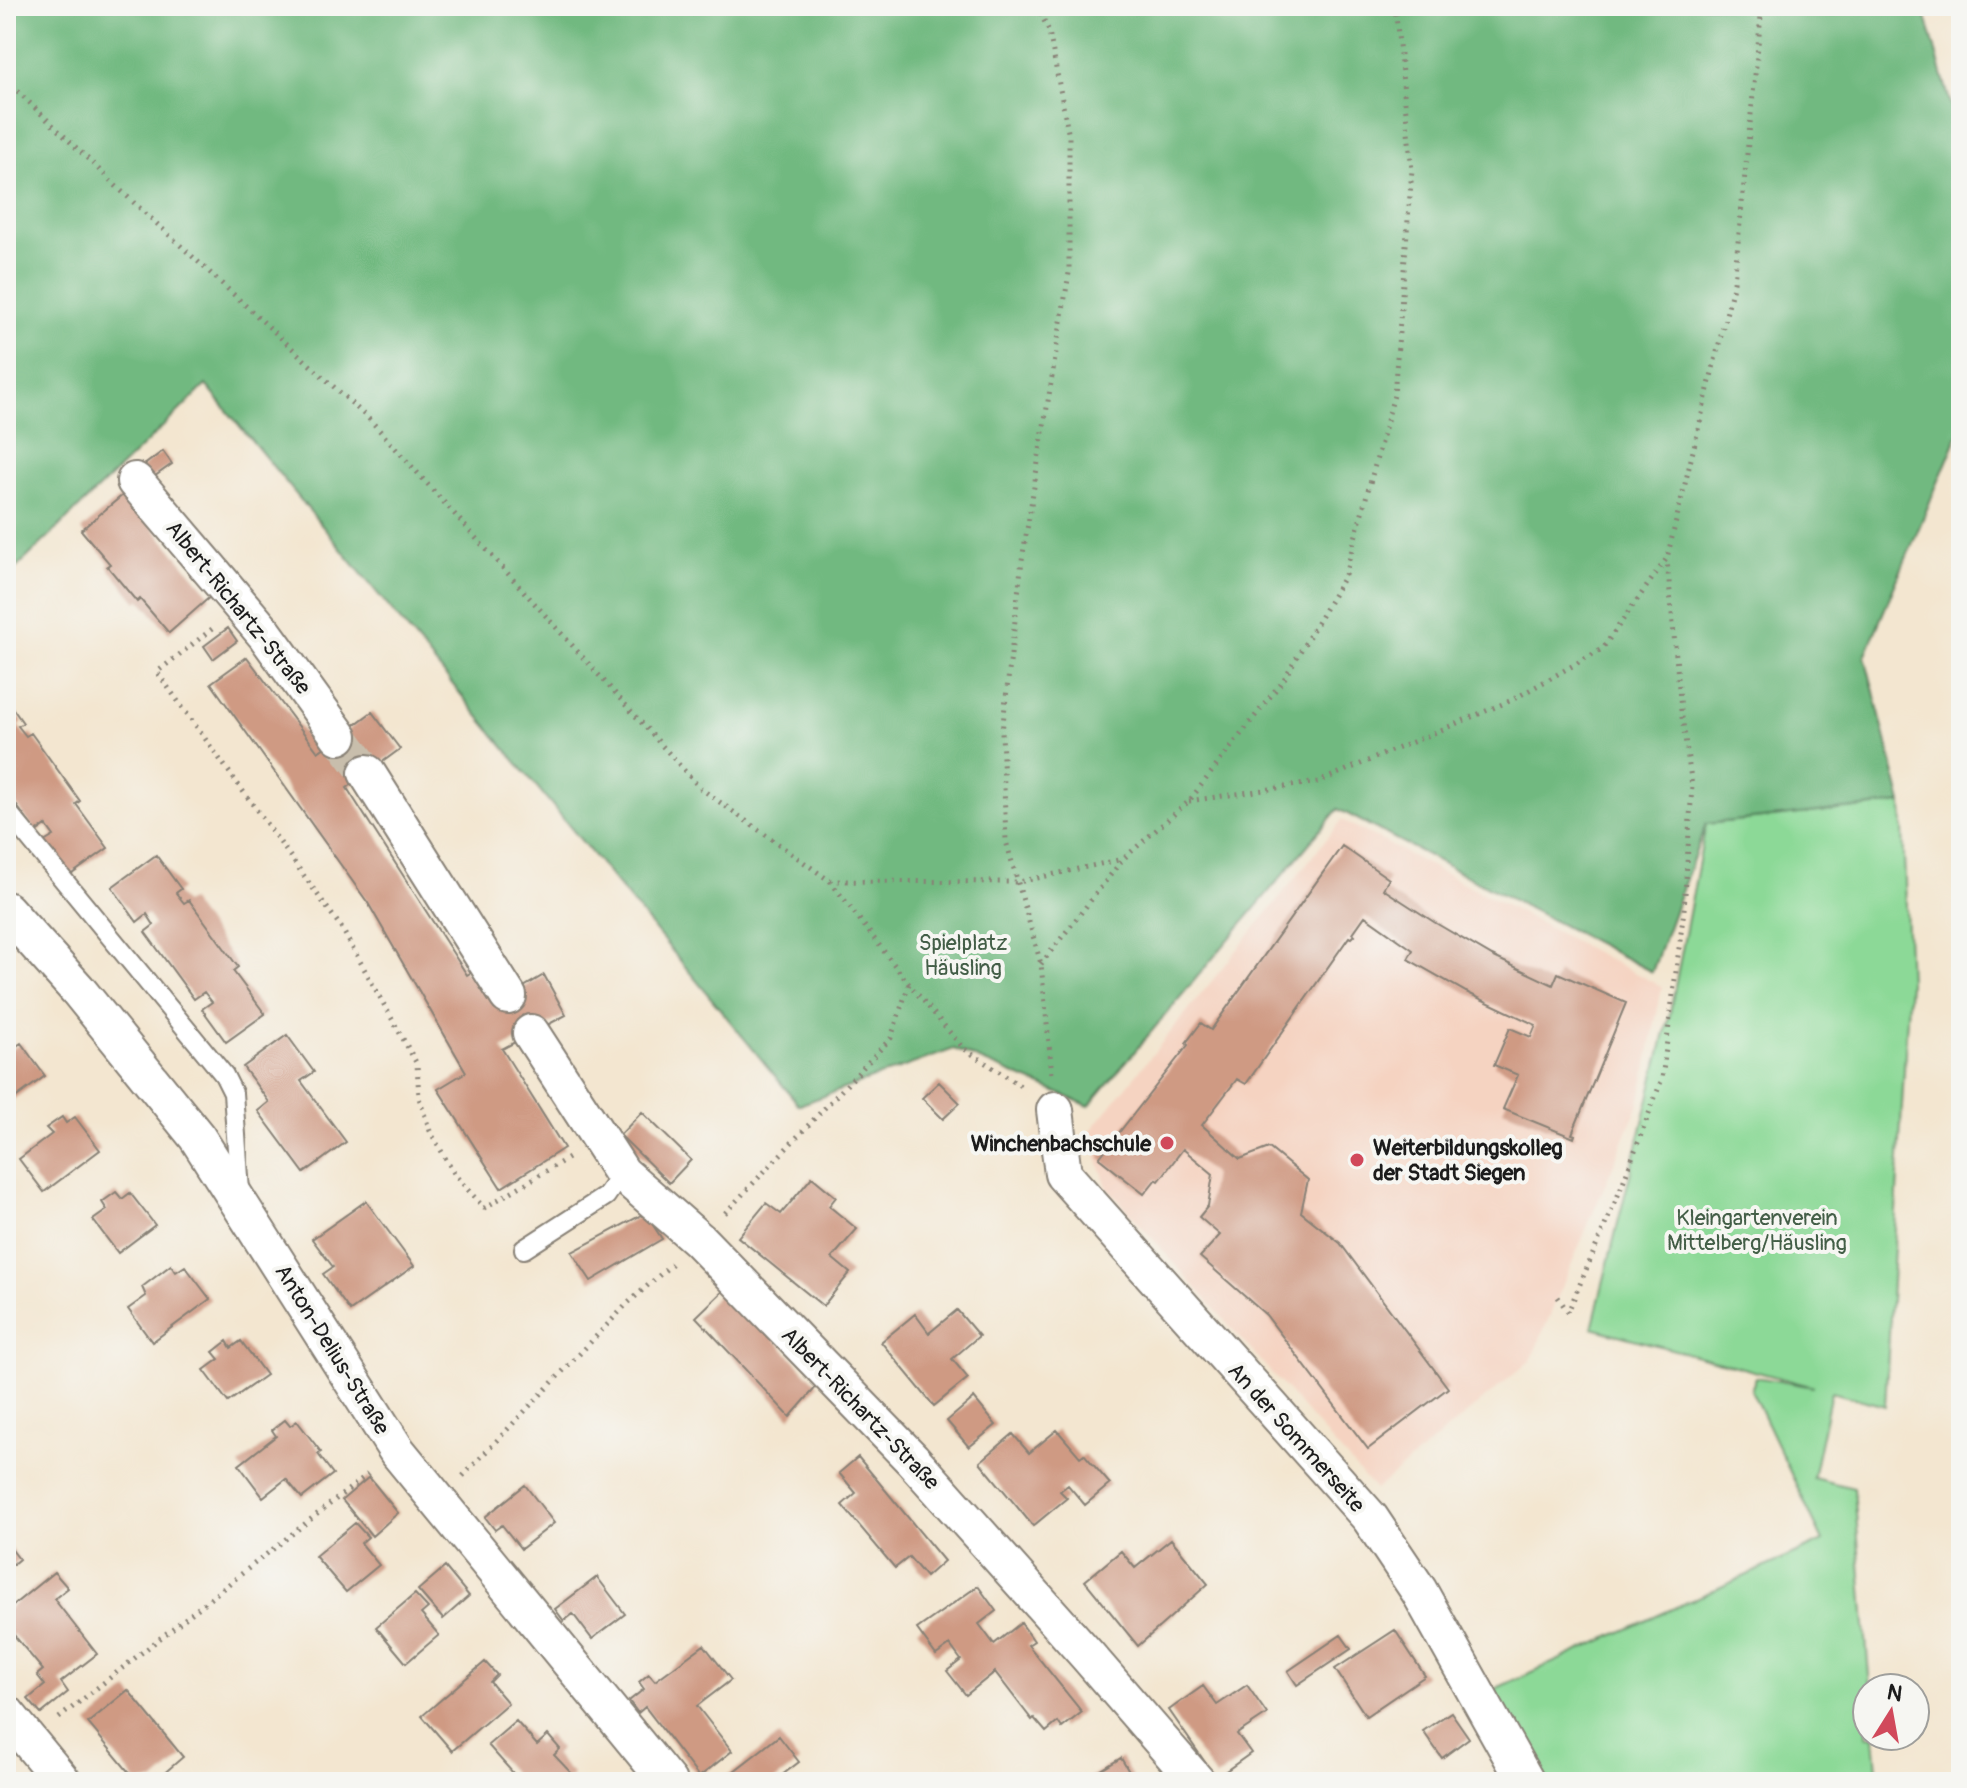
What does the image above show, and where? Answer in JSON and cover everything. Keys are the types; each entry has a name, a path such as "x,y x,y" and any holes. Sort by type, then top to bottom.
{"street":[{"name":"Albert-Richartz-Straße","path":"135,481 242,607 339,736"},
{"path":"367,773 508,996"},
{"name":"Anton-Delius-Straße","path":"6,910 78,990 197,1137 397,1451 668,1782"},
{"name":"Albert-Richartz-Straße","path":"531,1033 622,1173 699,1240 912,1459 1197,1782"},
{"name":"An der Sommerseite","path":"1055,1110 1063,1174 1370,1518 1419,1591 1526,1782"},
{"path":"6,1713 63,1782"}],"lane":[{"path":"6,810 224,1075 233,1093 241,1202"},
{"path":"524,1249 606,1196 622,1173"}],"path":[{"path":"1037,6 1049,31 1069,137 1069,273 1022,560 1002,732 1006,841 1041,964 1055,1110"},
{"path":"1041,964 1123,859 1189,801 1284,679 1345,575 1394,395 1412,170 1395,6"},
{"path":"1558,1297 1568,1312 1619,1193 1662,1079 1684,910 1692,786 1681,710 1667,558 1734,282 1762,6"},
{"path":"1955,6 1961,39"},
{"path":"6,80 372,422 700,788 830,881 963,1048 1055,1110"},
{"path":"1189,801 1318,782 1512,700 1602,649 1667,558"},
{"path":"242,607 157,672 341,927 417,1064 419,1098 430,1131 455,1175 484,1208 600,1139"},
{"path":"830,881 1019,882 1123,859"},
{"path":"805,1130 891,1038 909,984"},
{"path":"438,1503 627,1304"},
{"path":"52,1724 397,1451"}],"shaded area":[{"name":"Weiterbildungskolleg der Stadt Siegen","path":"1342,820 1662,987 1639,1104 1531,1360 1375,1490 1107,1187 1089,1133"}],"green space":[{"name":"Spielplatz Häusling","path":"6,6 522,6 528,14 563,6 1923,6 1961,141 1961,428 1865,656 1902,803 1706,824 1652,972 1338,809 1089,1106 954,1049 799,1105 206,385 6,578"},
{"name":"Kleingartenverein Mittelberg/Häusling","path":"1902,803 1909,982 1885,1406 1831,1392 1813,1478 1854,1488 1869,1672 1851,1672 1851,1752 1875,1752 1878,1782 1542,1782 1490,1691 1823,1541 1751,1390 1756,1377 1814,1387 1592,1328 1670,1013 1706,824"}],"building":[{"path":"163,451 172,464 148,481 139,469"},
{"path":"124,494 211,596 169,633 140,599 137,602 81,530"},
{"path":"228,628 237,641 213,659 204,646"},
{"path":"247,657 318,752 372,712 400,749 347,788 467,975 480,967 502,1000 544,975 566,1015 502,1049 564,1148 501,1188 438,1089 466,1072 368,903 211,683"},
{"path":"6,699 23,723 18,726 26,736 31,733 80,801 76,804 108,848 69,876 44,842 54,836 46,825 36,832 6,791"},
{"name":"Winchenbachschule","path":"1342,846 1389,879 1383,889 1492,956 1553,985 1558,973 1626,1003 1572,1134 1574,1138 1503,1109 1518,1075 1494,1065 1510,1028 1531,1037 1536,1025 1466,992 1408,959 1413,950 1365,916 1353,933 1355,935 1349,937 1246,1084 1237,1079 1202,1125 1240,1159 1269,1148 1308,1180 1301,1212 1340,1243 1448,1388 1368,1449 1266,1315 1200,1257 1220,1235 1199,1217 1208,1206 1213,1174 1183,1149 1159,1181 1156,1179 1144,1194 1099,1158 1188,1045 1186,1043 1201,1023 1211,1030"},
{"path":"156,855 181,889 176,893 184,903 189,900 238,967 233,971 265,1014 226,1042 202,1009 212,1002 204,992 194,999 145,932 154,925 147,914 137,922 112,887"},
{"path":"287,1035 314,1072 301,1081 346,1142 304,1173 258,1111 269,1102 243,1067"},
{"path":"6,1041 12,1049 21,1043 45,1076 7,1104"},
{"path":"939,1082 960,1103 943,1119 922,1098"},
{"path":"642,1112 691,1160 669,1183 620,1135"},
{"path":"62,1117 66,1123 75,1117 100,1150 44,1192 19,1159 52,1134 46,1128"},
{"path":"812,1177 836,1197 829,1206 857,1229 832,1258 850,1273 823,1306 738,1237 766,1203 781,1214"},
{"path":"116,1192 122,1199 130,1193 155,1225 118,1253 93,1220 107,1210 102,1202"},
{"path":"366,1201 414,1266 350,1311 323,1274 333,1267 312,1239"},
{"path":"645,1213 662,1239 591,1281 572,1252"},
{"path":"171,1265 176,1272 185,1266 210,1299 152,1342 128,1309 146,1296 142,1287"},
{"path":"726,1288 818,1385 790,1417 696,1317"},
{"path":"957,1310 979,1336 952,1359 968,1378 934,1406 881,1342 915,1314 929,1333"},
{"path":"227,1341 231,1348 241,1341 266,1375 228,1402 204,1370 219,1359 213,1352"},
{"path":"974,1398 996,1425 969,1447 947,1421"},
{"path":"285,1420 290,1426 297,1421 321,1452 318,1454 333,1474 302,1498 286,1479 263,1497 239,1465 276,1436 272,1430"},
{"path":"1057,1430 1080,1457 1084,1454 1110,1484 1085,1505 1068,1485 1060,1491 1067,1498 1033,1526 980,1462 1013,1434 1029,1453"},
{"path":"858,1457 944,1561 926,1577 909,1557 895,1568 842,1505 856,1493 839,1473"},
{"path":"369,1477 398,1513 372,1536 342,1500"},
{"path":"525,1485 554,1523 521,1549 502,1525 495,1530 485,1517"},
{"path":"355,1523 368,1537 361,1543 379,1565 346,1592 315,1556"},
{"path":"1171,1539 1208,1584 1138,1646 1085,1581 1121,1551 1135,1568"},
{"path":"6,1542 19,1559 6,1570"},
{"path":"445,1567 469,1596 443,1619 418,1590"},
{"path":"54,1572 68,1588 54,1599 97,1654 61,1682 68,1692 41,1714 28,1699 45,1685 37,1675 43,1670 13,1634 6,1640 6,1611"},
{"path":"597,1577 625,1614 592,1639 573,1614 564,1621 555,1609"},
{"path":"978,1586 996,1611 979,1624 994,1644 1021,1623 1034,1641 1028,1645 1082,1712 1062,1728 1058,1722 1046,1732 1034,1718 1032,1720 995,1672 966,1695 947,1671 961,1660 950,1645 936,1655 917,1629"},
{"path":"415,1594 428,1608 421,1614 439,1635 406,1663 376,1627"},
{"path":"1395,1630 1425,1676 1366,1716 1335,1669"},
{"path":"1341,1635 1351,1649 1297,1685 1288,1671"},
{"path":"704,1645 731,1680 697,1706 732,1751 699,1777 645,1707 638,1713 629,1701 644,1689 639,1682 649,1674 655,1681"},
{"path":"485,1662 497,1675 490,1682 508,1703 452,1751 422,1716"},
{"path":"1247,1685 1267,1714 1237,1734 1251,1753 1216,1778 1169,1710 1203,1686 1217,1705"},
{"path":"128,1690 183,1757 154,1782 137,1782 88,1723"},
{"path":"1451,1712 1469,1738 1442,1758 1423,1731"},
{"path":"516,1721 537,1745 548,1735 560,1749 554,1755 573,1775 565,1782 521,1782 488,1745"},
{"path":"779,1736 799,1762 773,1782 720,1782"},
{"path":"1121,1758 1135,1782 1085,1780"}],"tunnel":[{"path":"339,736 367,773"}],"place":[{"name":"Winchenbachschule","path":"1167,1143"},
{"name":"Weiterbildungskolleg der Stadt Siegen","path":"1357,1160"}]}
